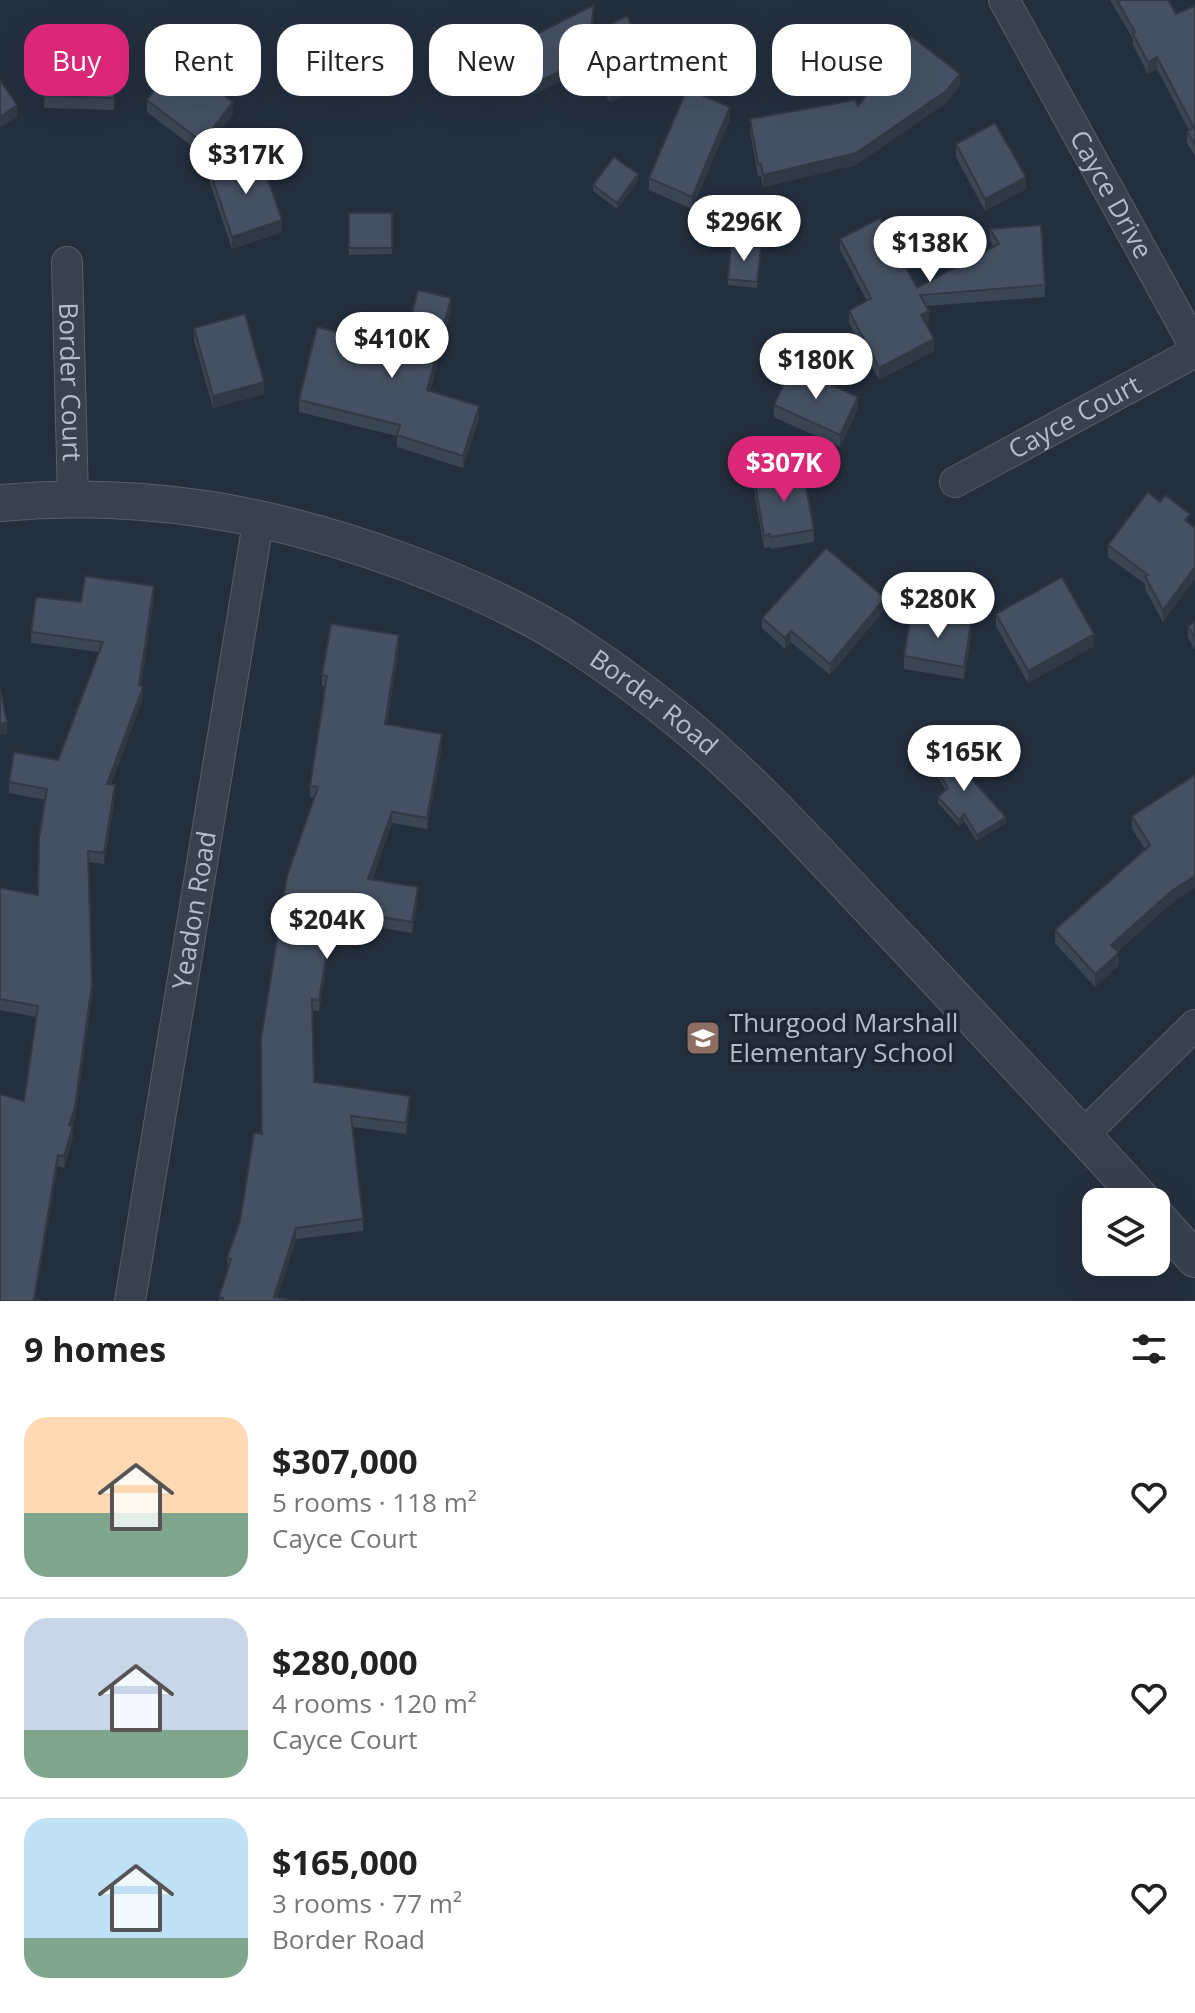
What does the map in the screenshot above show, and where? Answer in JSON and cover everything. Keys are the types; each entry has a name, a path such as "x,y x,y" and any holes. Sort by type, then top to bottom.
{"street":[{"name":"Cayce Drive","path":"1004,0 1195,349"},
{"name":"Border Court","path":"67,262 73,500"},
{"name":"Cayce Court","path":"955,482 1195,349"},
{"name":"Border Road","path":"0,503 114,499 200,506 259,517 350,542 454,581 575,644 632,684 702,741 784,816 1131,1188"},
{"name":"Yeadon Road","path":"130,1301 259,517"},
{"path":"1083,1135 1195,1025"},
{"path":"1170,1231 1195,1259"}],"building":[{"path":"1117,0 1168,0 1176,14 1195,6 1195,145 1187,131 1194,128 1157,57 1148,62"},
{"path":"594,5 591,24 559,24 559,72 543,80 543,31"},
{"path":"627,16 631,24 611,24"},
{"path":"911,36 960,74 946,91 856,153 763,175 750,119 855,100 858,106 866,96 911,96"},
{"path":"0,80 17,105 0,117"},
{"path":"44,96 114,96 114,98"},
{"path":"150,96 225,96 233,102 202,142 147,100"},
{"path":"684,96 704,96 730,107 692,197 649,178"},
{"path":"995,123 1026,177 985,199 956,144"},
{"path":"259,154 282,220 232,237 210,171"},
{"path":"614,157 638,174 617,203 593,185"},
{"path":"349,213 392,213 392,248 349,248"},
{"path":"880,218 917,288 999,244 990,229 1041,225 1045,285 920,295 929,311 921,315 934,339 879,368 849,311 871,298 840,239"},
{"path":"731,244 761,247 757,282 728,279"},
{"path":"418,290 451,298 427,390 479,406 463,456 397,435 400,425 299,400 317,327 403,348"},
{"path":"245,314 264,382 213,396 194,328"},
{"path":"792,366 858,397 840,435 774,405"},
{"path":"803,470 814,530 764,536 754,478"},
{"path":"1148,492 1160,502 1165,495 1190,514 1185,520 1195,528 1195,567 1163,610 1145,576 1148,575 1108,545"},
{"path":"826,548 885,598 830,664 791,631 785,638 762,618"},
{"path":"85,576 154,586 139,685 143,687 107,784 115,785 104,853 88,851 92,984 75,1107 69,1125 73,1126 64,1156 58,1155 34,1299 42,1301 0,1301 0,1094 24,1101 38,1006 0,999 0,888 38,895 39,838 47,789 9,782 14,752 58,760 103,642 31,632 36,597 81,602"},
{"path":"1062,577 1094,634 1028,671 996,614"},
{"path":"911,614 971,624 964,667 904,656"},
{"path":"1195,622 1195,638 1188,626"},
{"path":"331,624 399,635 385,724 442,734 427,818 392,812 368,879 418,887 412,922 334,909 319,1000 312,999 314,1082 410,1096 406,1123 351,1116 363,1219 296,1228 274,1297 300,1301 223,1301 219,1297 231,1259 227,1258 240,1221 254,1133 262,1134 261,1039 287,876 318,787 310,786 327,676 322,675"},
{"path":"0,689 7,722 0,724"},
{"path":"937,742 1006,817 977,835 964,814 959,820 938,797 948,788 925,751"},
{"path":"1195,775 1195,876 1173,890 1111,945 1119,953 1095,974 1055,930 1150,845 1132,816"}],"place":[{"name":"Thurgood Marshall Elementary School","path":"703,1038"}]}
